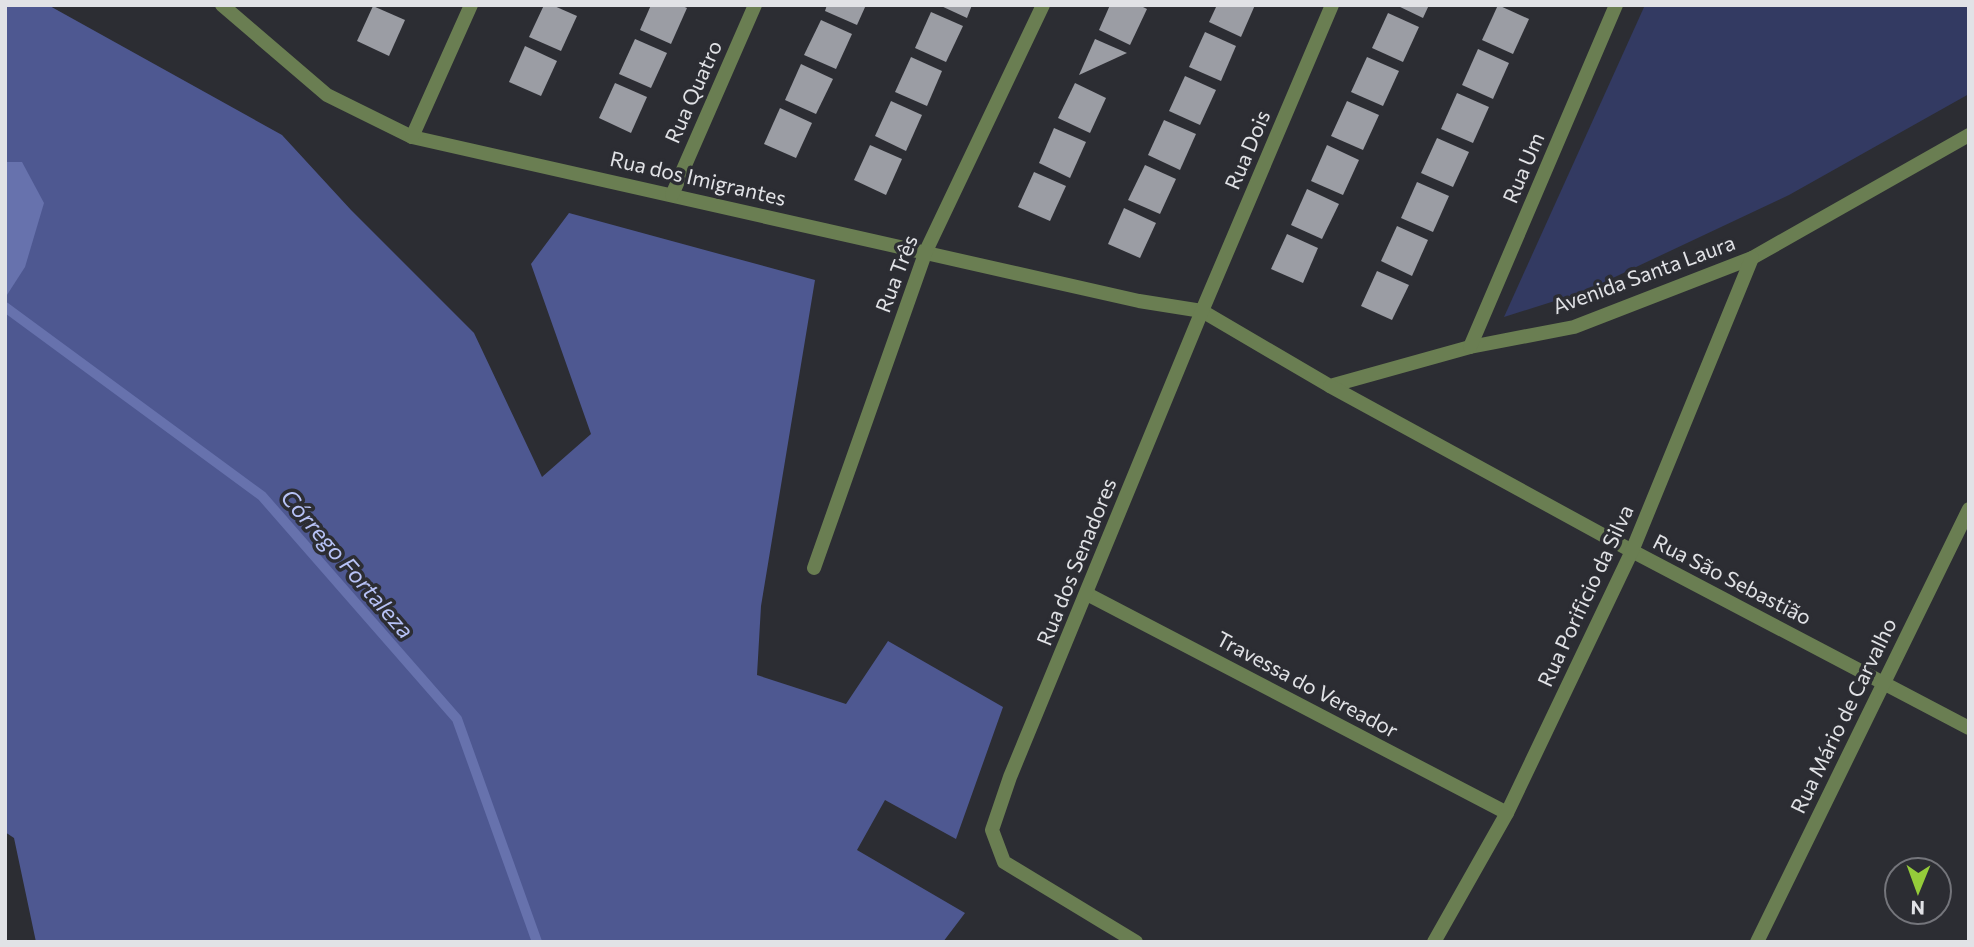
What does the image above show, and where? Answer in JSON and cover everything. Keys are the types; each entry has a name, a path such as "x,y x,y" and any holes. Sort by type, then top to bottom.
{"street":[{"name":"Rua dos Imigrantes","path":"222,5 327,95 412,137 1139,301 1202,311"},
{"path":"412,137 471,5"},
{"name":"Rua Quatro","path":"672,195 755,5"},
{"name":"Rua Três","path":"814,568 926,251 1043,5"},
{"name":"Rua Dois","path":"1202,311 1332,5"},
{"name":"Rua Um","path":"1470,347 1616,5"},
{"name":"Avenida Santa Laura","path":"1330,386 1470,347 1574,327 1752,258 1969,135"},
{"name":"Rua Porificio da Silva","path":"1434,942 1507,813 1632,551 1752,258"},
{"path":"1202,311 1330,386"},
{"name":"Rua dos Senadores","path":"1136,942 1004,862 992,831 1010,777 1202,311"},
{"name":"Rua São Sebastião","path":"1330,386 1632,551 1969,728"},
{"name":"Rua Mário de Carvalho","path":"1757,942 1969,509"},
{"name":"Travessa do Vereador","path":"1087,593 1507,813"}],"shaded area":[{"path":"5,5 48,5 282,135 351,210 474,333 542,477 591,434 531,264 569,213 815,280 761,606 757,675 846,704 888,641 1003,707 956,839 885,800 857,850 965,913 943,942 36,942 14,838 5,832"},
{"path":"1645,5 1969,5 1969,94 1789,195 1583,292 1504,317"},
{"path":"5,162 22,162 44,203 25,267 5,298"}],"building":[{"path":"544,5 552,5 577,16 561,51 529,37"},
{"path":"651,5 680,5 687,8 671,44 640,30"},
{"path":"827,5 866,5 857,25 825,11"},
{"path":"939,5 972,5 967,18"},
{"path":"1110,5 1139,5 1147,9 1130,45 1099,30"},
{"path":"1217,5 1255,5 1241,37 1209,22"},
{"path":"1396,5 1429,5 1423,18"},
{"path":"1498,5 1529,19 1513,54 1482,40"},
{"path":"373,6 405,20 389,56 357,41"},
{"path":"931,12 963,26 946,62 915,48"},
{"path":"1388,13 1419,27 1403,62 1372,48"},
{"path":"821,20 852,34 836,69 804,55"},
{"path":"1205,32 1236,46 1221,81 1189,67"},
{"path":"635,39 667,53 651,88 619,74"},
{"path":"1095,39 1127,53 1079,75"},
{"path":"525,46 557,61 541,96 509,82"},
{"path":"1478,49 1509,63 1493,99 1462,85"},
{"path":"911,57 942,71 927,106 895,92"},
{"path":"1367,57 1399,71 1383,106 1351,92"},
{"path":"801,64 833,79 816,114 785,100"},
{"path":"1185,76 1216,90 1200,125 1169,111"},
{"path":"615,83 647,97 631,133 599,118"},
{"path":"1075,83 1106,98 1090,133 1058,118"},
{"path":"1457,93 1489,107 1473,143 1441,129"},
{"path":"891,101 922,115 906,151 875,136"},
{"path":"1347,101 1379,115 1363,150 1331,136"},
{"path":"780,108 812,123 796,158 764,144"},
{"path":"1164,120 1196,134 1180,170 1148,155"},
{"path":"1054,128 1086,142 1070,178 1039,163"},
{"path":"1437,138 1469,152 1453,187 1421,173"},
{"path":"870,145 902,159 886,195 854,180"},
{"path":"1327,145 1359,160 1343,195 1311,181"},
{"path":"1145,165 1176,179 1160,214 1128,200"},
{"path":"1034,172 1066,186 1050,221 1018,207"},
{"path":"1417,182 1449,196 1433,232 1401,218"},
{"path":"1307,189 1339,204 1322,239 1291,225"},
{"path":"1124,208 1156,223 1140,258 1108,244"},
{"path":"1397,226 1428,240 1412,276 1381,261"},
{"path":"1287,234 1318,248 1303,283 1271,269"},
{"path":"1377,271 1409,285 1392,320 1361,306"}],"waterway":[{"name":"Córrego Fortaleza","path":"5,307 262,496 457,719 537,942"}]}
